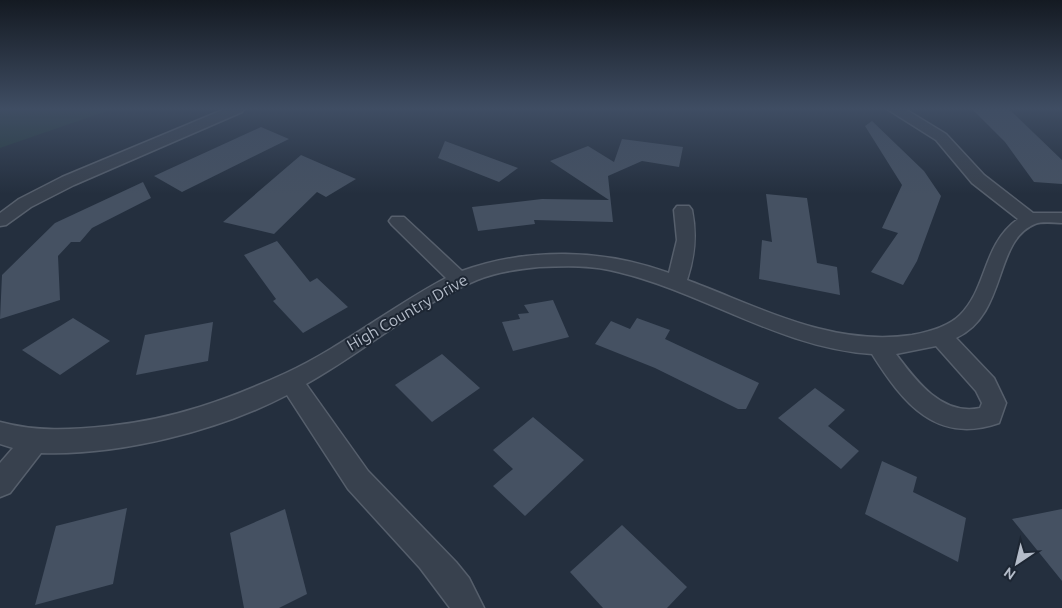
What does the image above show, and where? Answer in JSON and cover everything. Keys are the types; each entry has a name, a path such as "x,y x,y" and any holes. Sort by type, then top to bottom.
{"street":[{"path":"0,221 25,204 68,181 170,137"},
{"path":"942,137 978,179 998,197 1029,219 1062,218"},
{"path":"675,284 685,258 688,239 684,210"},
{"name":"High Country Drive","path":"0,433 34,442 129,435 172,426 227,410 291,382 459,279 502,265 542,260 580,260 619,266 675,284 762,319 807,334 852,344 879,346 917,343 940,336 965,323 975,312 983,300 1002,244 1029,219"},
{"path":"398,222 459,279"},
{"path":"879,346 901,382 925,405 952,418 976,421 990,416 994,403 985,385 940,336"},
{"path":"291,382 358,479 440,564 458,589 468,608"},
{"path":"0,484 34,442"}],"green space":[{"path":"0,137 31,137 0,148"}],"building":[{"path":"238,137 285,137 289,139 182,192 154,176"},
{"path":"872,137 889,137 924,171 941,196 917,261 903,285 871,272 898,233 882,228 902,185"},
{"path":"1000,137 1038,137 1062,160 1062,184 1034,182"},
{"path":"622,139 683,147 679,167 642,161 608,176 613,222 534,220 535,224 478,231 472,207 542,199 609,200 550,161 588,146 614,162"},
{"path":"445,141 518,168 499,182 438,158"},
{"path":"301,155 356,179 326,197 317,192 274,234 223,222"},
{"path":"143,182 151,198 92,228 80,242 71,242 58,256 60,300 0,319 2,275 55,223"},
{"path":"766,194 807,198 817,263 837,267 840,295 759,279 762,240 772,242"},
{"path":"277,241 310,282 317,278 348,307 303,333 273,301 276,299 244,255"},
{"path":"553,300 569,337 513,351 502,322 520,319 518,314 529,313 524,305"},
{"path":"73,318 110,341 60,375 22,350"},
{"path":"637,318 670,330 665,339 759,383 746,409 738,409 655,368 595,344 611,321 630,329"},
{"path":"213,322 208,361 136,375 145,335"},
{"path":"442,354 480,388 432,422 395,385"},
{"path":"815,388 845,410 828,426 859,451 841,469 778,418"},
{"path":"533,417 584,460 525,516 493,486 513,469 493,450"},
{"path":"882,461 917,477 913,492 966,518 958,562 865,514"},
{"path":"127,508 113,584 35,605 56,526"},
{"path":"285,509 307,594 279,608 244,608 230,533"},
{"path":"1062,509 1062,581 1012,519"},
{"path":"622,525 687,587 667,608 603,608 570,572"}]}
